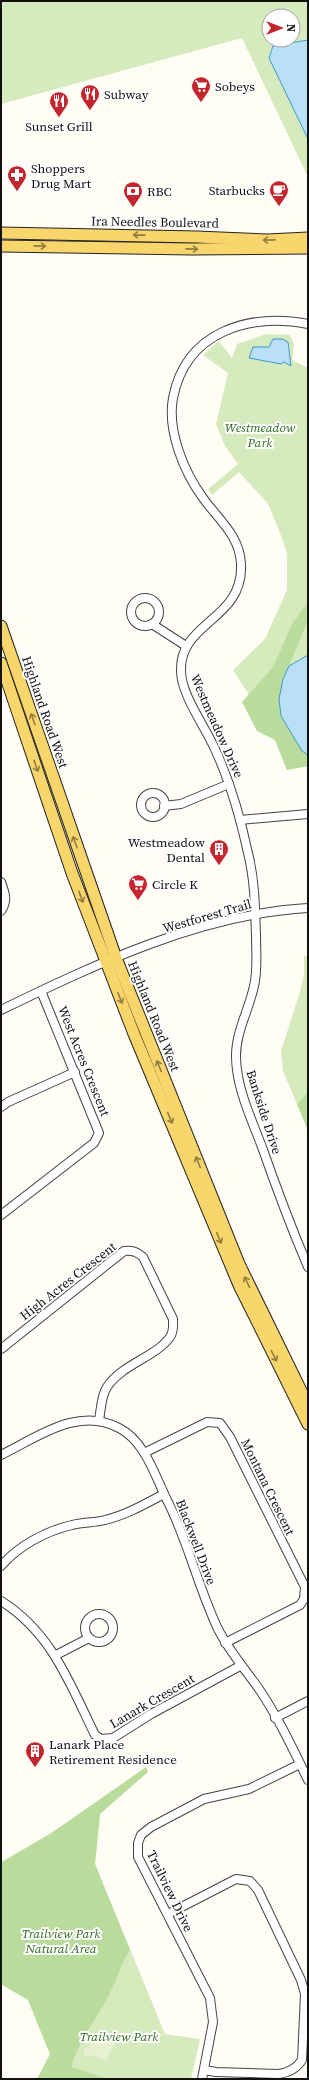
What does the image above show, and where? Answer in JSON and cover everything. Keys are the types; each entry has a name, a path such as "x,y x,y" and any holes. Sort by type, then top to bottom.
{"main road":[{"name":"Ira Needles Boulevard","path":"1,233 267,240 308,238"},
{"name":"Ira Needles Boulevard","path":"1,246 192,249 308,248"},
{"name":"Highland Road West","path":"1,626 116,958 239,1264 308,1405"},
{"name":"Highland Road West","path":"1,663 72,873 105,962 239,1285 308,1424"}],"street":[{"path":"152,624 186,646 230,604 237,589 241,563 238,548 232,534 202,497 192,480 178,446 172,414 174,398 180,378 189,360 200,349 229,328 258,321 295,322 308,324"},
{"name":"Westmeadow Drive","path":"186,646 182,659 181,673 184,686 230,784 253,877 256,913"},
{"path":"164,806 181,804 230,784"},
{"path":"240,820 308,814"},
{"path":"1,882 6,897 5,904 1,911"},
{"name":"Westforest Trail","path":"1,1010 105,962 198,928 256,913 308,908"},
{"name":"Bankside Drive","path":"256,913 256,971 254,987 236,1043 238,1078 247,1108 292,1230 308,1266"},
{"name":"West Acres Crescent","path":"1,1215 94,1143 98,1137 98,1129 41,991"},
{"path":"1,1107 8,1102 75,1072"},
{"name":"High Acres Crescent","path":"1,1349 124,1251 132,1250 138,1253 143,1258 173,1319 173,1329 170,1337 163,1344 116,1375 106,1389 99,1420"},
{"name":"Blackwell Drive","path":"1,1455 67,1423 86,1419 99,1420 119,1427 127,1432 144,1453 179,1523 206,1602 225,1643 240,1666 259,1690 308,1780"},
{"name":"Montana Crescent","path":"144,1453 207,1422 220,1423 230,1437 305,1587 304,1599 300,1605 225,1643"},
{"path":"1,1566 6,1560 29,1543 54,1530 104,1520 125,1514 164,1494"},
{"name":"Lanark Crescent","path":"1,1600 19,1613 39,1633 56,1655 95,1735 101,1739 107,1740 240,1666"},
{"path":"56,1655 89,1638"},
{"path":"275,1718 308,1702"},
{"name":"Trailview Drive","path":"202,2079 213,2022 210,1998 138,1857 138,1843 141,1835 151,1827 204,1799 249,1789 300,1764"},
{"path":"168,1914 236,1879 250,1881 258,1890 301,1980 305,1994 302,2060 297,2067 285,2074 216,2072 204,2070"}],"green space":[{"path":"1,1 308,1 308,40 301,41 301,8 261,8 261,48 272,48 269,57 308,139 308,177 242,38 1,104"},
{"name":"Westmeadow Park","path":"266,334 290,335 294,344 292,360 308,368 308,766 287,770 271,729 233,670 265,639 287,590 287,553 268,504 239,472 212,495 208,489 238,464 225,446 216,424 228,373 203,355 219,341 232,358 237,344","holes":["287,342 291,366 253,347 269,347"]},
{"path":"305,606 308,612 308,621 283,679 302,751 308,755 308,766 287,770 275,740 257,731 242,702 273,667 292,624"},
{"path":"304,956 308,956 308,1092 297,1104 283,1071 281,1051 304,975"},
{"path":"308,1092 308,1131 297,1104"},
{"name":"Trailview Park Natural Area","path":"146,1767 148,1772 100,1814 95,1864 130,1950 124,1960 110,1993 74,2057 71,2067 108,2079 37,2079 50,2054 28,2000 1,1984 1,1863 50,1834"},
{"name":"Trailview Park Natural Area","path":"101,1804 95,1864 165,2034 200,2039 191,2079 42,2079 50,2054 28,2000 1,1984 1,1862"},
{"path":"97,2033 115,2043 106,2061 92,2055 86,2056 84,2054 84,2049 88,2047"}],"water":[{"path":"308,40 308,139 269,58 272,48 301,48 301,41"},
{"path":"273,339 282,339 288,342 291,366 284,362 281,364 249,358 253,347 269,347"},
{"path":"308,655 308,755 302,751 281,716 279,699 283,679 289,666"}],"place":[{"name":"Sobeys","path":"201,103"},
{"name":"Subway","path":"90,111"},
{"name":"Sunset Grill","path":"59,118"},
{"name":"Shoppers Drug Mart","path":"17,192"},
{"name":"Starbucks","path":"279,207"},
{"name":"RBC","path":"133,208"},
{"name":"Westmeadow Dental","path":"219,866"},
{"name":"Circle K","path":"138,901"},
{"name":"Lanark Place Retirement Residence","path":"35,1768"}],"park label":[{"name":"Trailview Park","path":"119,2036"}]}
